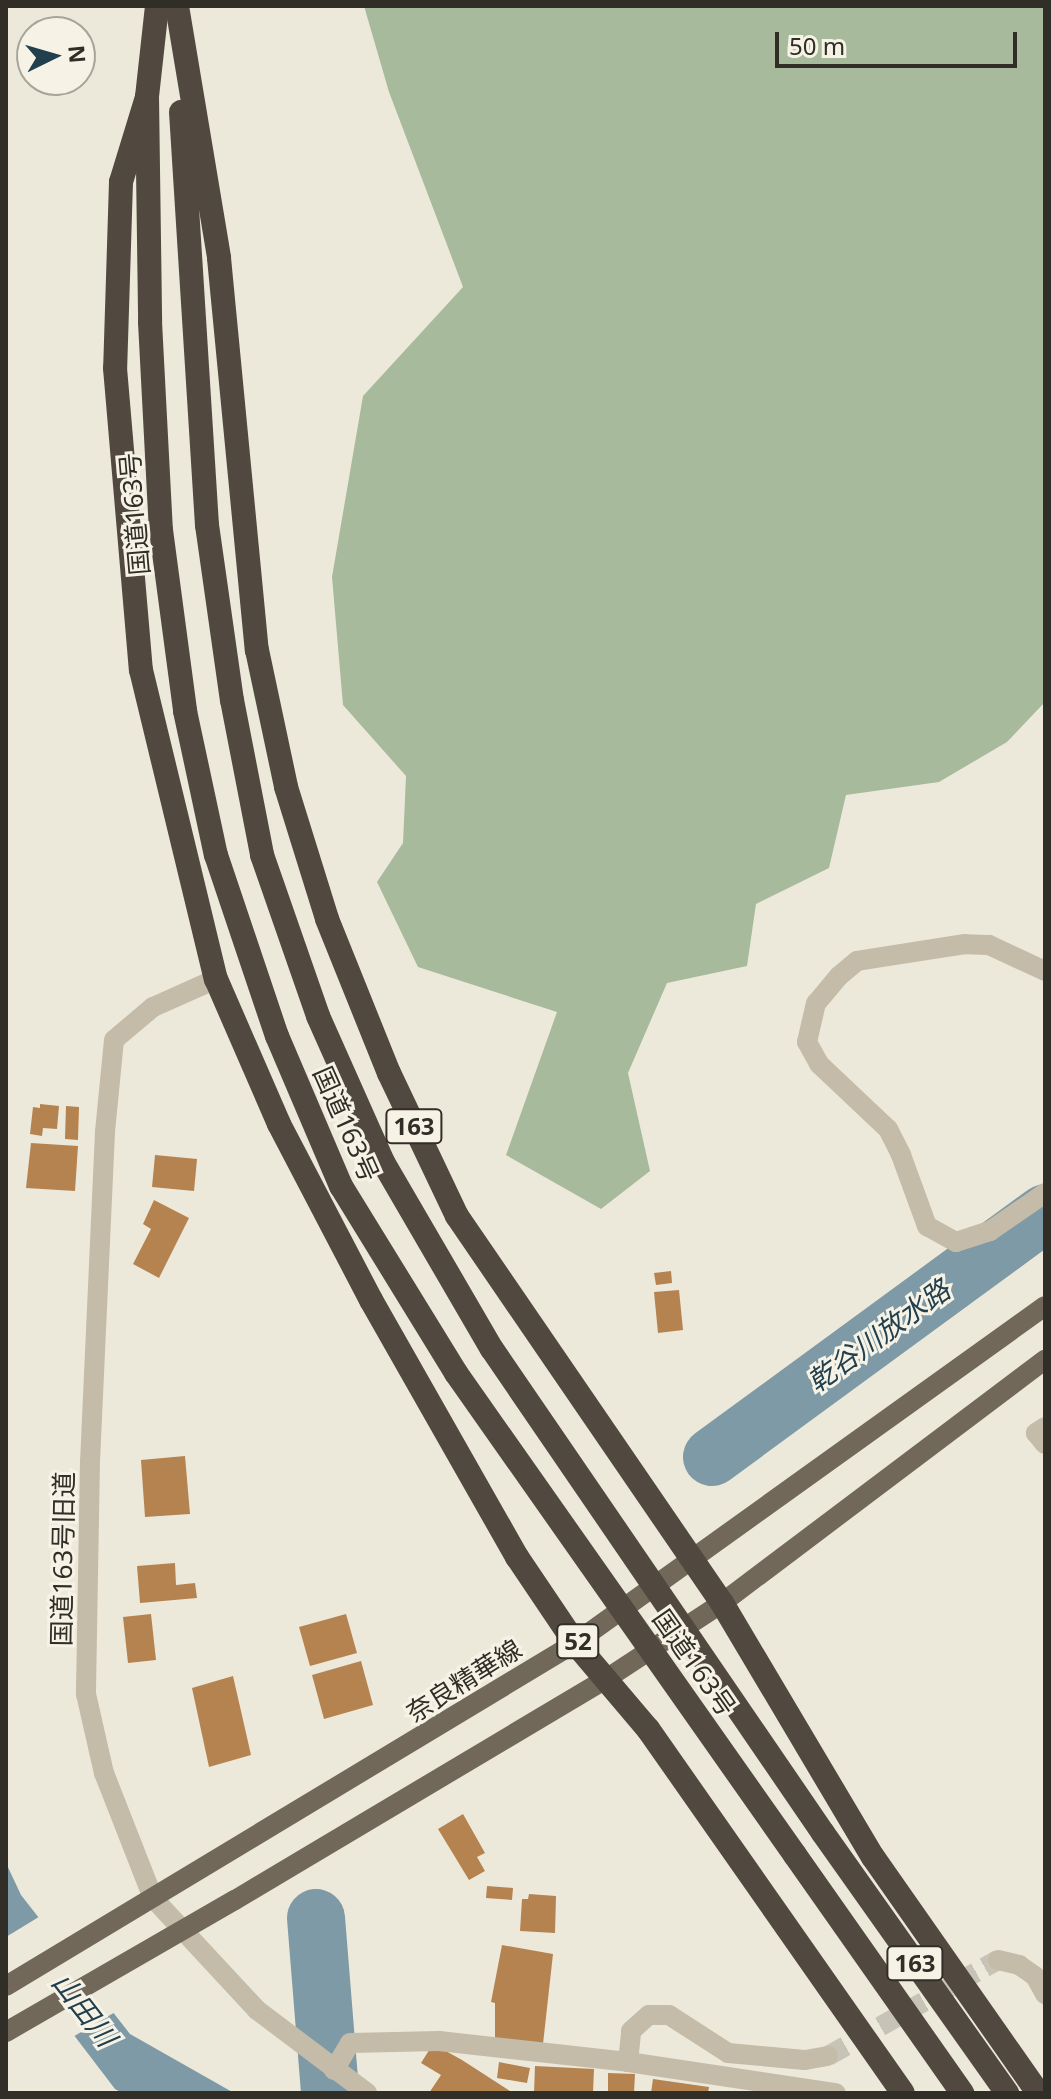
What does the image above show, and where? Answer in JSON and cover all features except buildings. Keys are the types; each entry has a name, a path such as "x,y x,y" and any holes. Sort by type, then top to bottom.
{"highway":[{"name":"国道163号","path":"157,6 147,97 150,322 161,530 185,711 216,855 277,1036 341,1186 456,1373 962,2093"},
{"name":"国道163号","path":"176,6 207,525 232,700 262,855 318,1016 383,1162 492,1349 823,1833 1007,2093"},
{"name":"163","path":"176,6 219,258 257,650 286,787 327,919 389,1073 457,1216 722,1603 873,1857 1038,2093"},
{"path":"147,97 121,182 115,368 141,670 216,979 279,1124 371,1300 517,1557 575,1643 648,1729 903,2093"}],"main road":[{"name":"奈良精華線","path":"6,1986 575,1643 690,1558 807,1480 1045,1306"},
{"name":"52","path":"6,2032 606,1679 722,1603 1045,1360"}],"street":[{"path":"1045,971 989,945 965,944 857,961 839,976 816,1003 807,1042 819,1064 888,1129 927,1226 956,1242 990,1231 1045,1193"},
{"name":"国道163号旧道","path":"216,979 153,1007 114,1040 105,1132 90,1461 86,1694 104,1773 153,1898 257,2010 310,2054 362,2090"},
{"path":"1045,1427 1036,1433 1045,1444"},
{"path":"998,1960 1019,1965 1035,1976 1045,1994"},
{"path":"628,2062 631,2031 649,2015 669,2015 728,2053 805,2060 828,2056"},
{"path":"334,2070 350,2043 439,2041 628,2062 836,2093"}],"green space":[{"path":"364,6 1045,6 1045,702 1007,742 939,782 846,795 829,868 756,904 747,966 667,983 628,1073 650,1171 601,1209 506,1155 557,1012 418,967 377,882 403,843 406,776 343,705 332,577 363,396 463,287 389,92"}],"water":[{"name":"山田川","path":"6,1863 21,1895 130,2034 234,2093 122,2093 115,2089 6,1946"}],"pier":[{"path":"42,1915 117,2011 71,2038 6,1953 6,1937"}],"waterway":[{"name":"乾谷川放水路","path":"712,1457 1045,1213"},
{"name":"乾谷川放水路","path":"316,1918 330,2093"}],"tunnel":[{"path":"828,2056 998,1960"}]}
